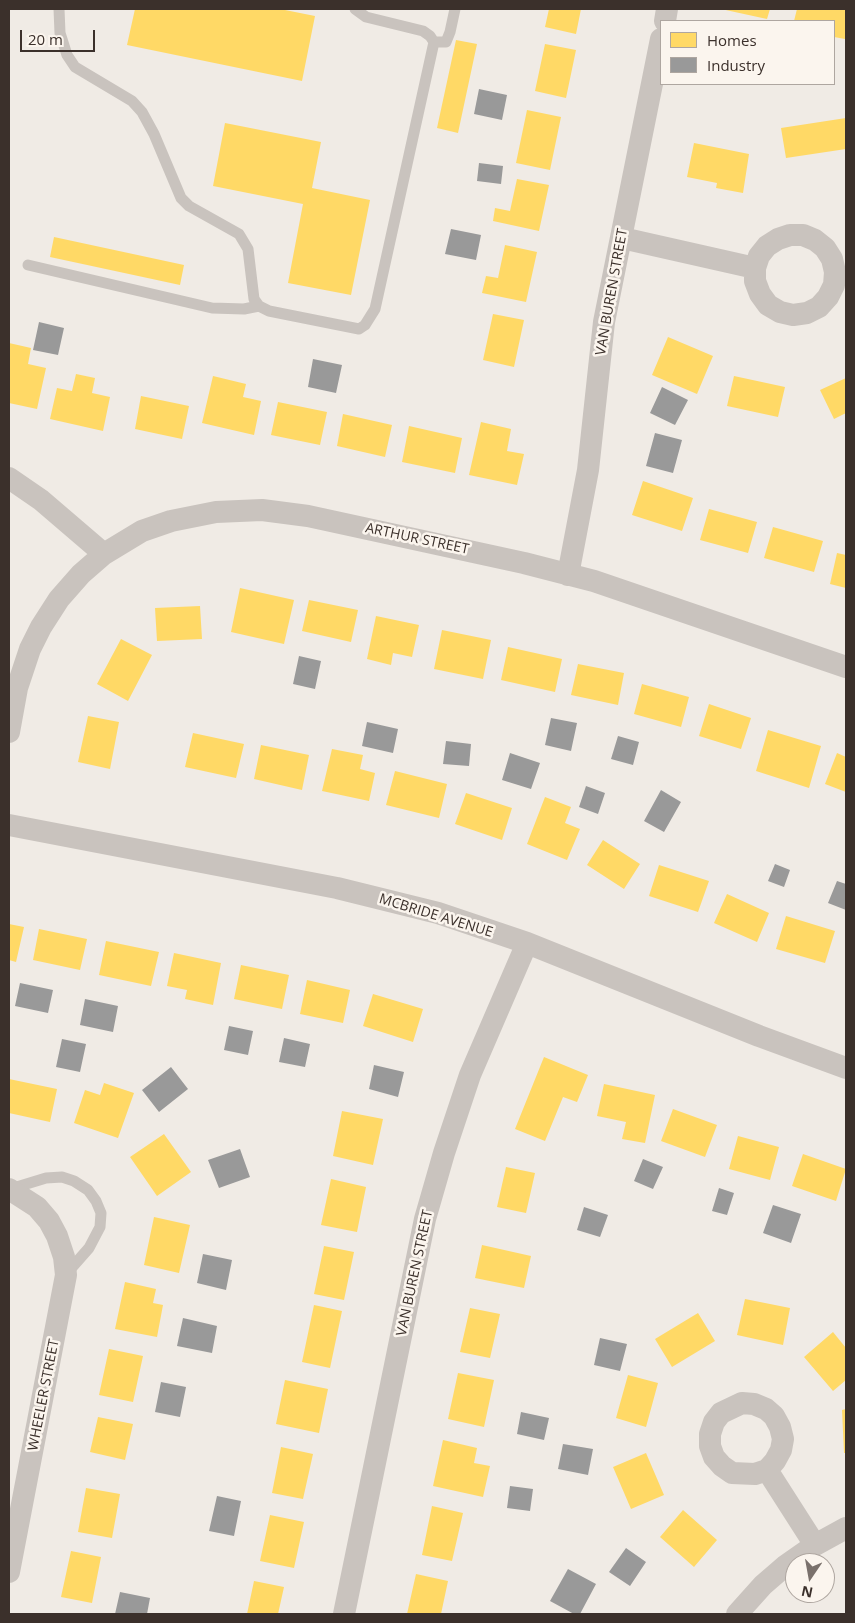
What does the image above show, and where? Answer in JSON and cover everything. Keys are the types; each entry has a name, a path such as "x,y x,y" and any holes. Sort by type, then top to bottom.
{"street":[{"name":"VAN BUREN STREET","path":"568,575 588,470 604,322 660,44"},
{"path":"622,238 755,268"},
{"path":"9,478 42,500 104,554"},
{"name":"ARTHUR STREET","path":"9,732 17,688 30,649 41,627 59,599 81,574 104,554 142,532 171,522 216,512 262,510 318,518 524,563 594,581 735,627 846,667"},
{"name":"MCBRIDE AVENUE","path":"9,825 337,888 438,913 528,943 759,1036 846,1068"},
{"name":"VAN BUREN STREET","path":"344,1614 425,1219 470,1076 501,999 528,943"},
{"name":"WHEELER STREET","path":"9,1189 37,1207 49,1221 60,1243 66,1275 9,1572"},
{"path":"766,1470 815,1545"},
{"path":"737,1614 763,1585 815,1545 846,1528"}],"lane":[{"path":"59,9 60,34 67,55 75,67 132,101 142,112 154,134 181,198 188,206 239,234 248,249 254,299 259,306 269,311 351,329 359,329 366,325 374,309 434,42 423,31 366,17 355,9"},
{"path":"434,42 446,42 455,9"},
{"path":"28,265 212,308 244,310 259,306"},
{"path":"9,1189 46,1178 62,1177 74,1181 88,1190 96,1201 101,1214 100,1227 89,1248 66,1275"}],"building: Homes":[{"path":"135,9 280,9 315,16 302,81 127,45"},
{"path":"549,9 581,9 576,34 545,27"},
{"path":"721,9 770,9 767,19"},
{"path":"797,9 846,9 845,39 835,37 835,20 794,20"},
{"path":"456,40 477,44 458,133 437,128"},
{"path":"545,44 576,50 566,98 535,91"},
{"path":"527,110 561,117 550,170 516,163"},
{"path":"846,118 846,149 786,158 781,128"},
{"path":"225,123 321,142 312,188 370,200 351,295 288,283 303,204 213,186"},
{"path":"694,143 749,154 743,193 716,188 717,183 687,177"},
{"path":"517,179 549,185 539,231 493,221 495,208 510,211"},
{"path":"54,237 184,265 180,285 50,257"},
{"path":"505,245 537,252 526,302 482,293 486,276 498,278"},
{"path":"493,314 524,320 514,367 483,360"},
{"path":"668,337 713,356 697,394 652,375"},
{"path":"9,343 31,348 28,364 46,368 37,409 9,403"},
{"path":"76,374 95,378 92,393 110,397 103,431 50,419 57,388 72,391"},
{"path":"213,376 246,384 243,397 261,401 254,435 202,423"},
{"path":"734,376 785,387 778,417 727,406"},
{"path":"846,378 846,413 834,419 820,390"},
{"path":"141,396 189,406 182,439 135,429"},
{"path":"278,402 327,412 320,445 271,435"},
{"path":"343,414 392,425 385,457 337,446"},
{"path":"481,422 511,429 507,451 524,454 517,485 469,475"},
{"path":"409,426 462,438 455,473 402,462"},
{"path":"643,481 693,498 682,531 632,515"},
{"path":"709,509 757,522 748,553 700,540"},
{"path":"773,527 823,541 814,572 764,558"},
{"path":"837,553 846,555 846,588 830,584"},
{"path":"240,588 294,600 284,644 231,632"},
{"path":"309,600 358,610 351,642 302,631"},
{"path":"200,606 202,639 157,641 155,608"},
{"path":"376,616 419,625 412,657 393,653 391,665 367,659"},
{"path":"442,630 491,640 483,679 434,669"},
{"path":"121,639 152,655 128,701 97,684"},
{"path":"508,647 562,659 555,692 501,680"},
{"path":"578,664 624,673 618,705 571,695"},
{"path":"642,684 689,697 681,727 634,714"},
{"path":"709,704 751,718 741,749 699,736"},
{"path":"88,716 119,722 110,769 78,762"},
{"path":"768,730 821,746 809,788 756,771"},
{"path":"193,733 244,744 236,778 185,767"},
{"path":"261,745 309,755 302,790 254,779"},
{"path":"332,749 363,755 360,769 375,773 369,801 322,791"},
{"path":"837,753 846,757 846,792 825,784"},
{"path":"395,771 447,784 439,818 386,805"},
{"path":"466,793 512,808 502,840 455,824"},
{"path":"545,797 571,807 565,823 580,829 567,860 527,844"},
{"path":"603,840 640,864 624,889 587,865"},
{"path":"659,865 709,881 698,912 649,896"},
{"path":"727,894 769,913 757,942 714,923"},
{"path":"786,916 835,931 825,963 776,949"},
{"path":"9,924 24,927 16,962 9,960"},
{"path":"39,929 87,939 80,970 33,960"},
{"path":"106,941 159,952 151,986 99,975"},
{"path":"174,953 221,963 213,1005 185,999 187,990 167,986"},
{"path":"241,965 289,975 282,1009 234,999"},
{"path":"307,980 350,990 343,1023 300,1014"},
{"path":"373,994 423,1009 413,1042 363,1026"},
{"path":"544,1057 588,1075 577,1102 563,1097 545,1141 515,1129"},
{"path":"9,1079 57,1089 50,1122 9,1113"},
{"path":"104,1083 134,1093 118,1138 74,1123 85,1090 100,1095"},
{"path":"604,1084 655,1095 645,1143 622,1139 626,1122 597,1116"},
{"path":"673,1109 717,1125 705,1157 661,1141"},
{"path":"342,1111 383,1119 373,1165 333,1156"},
{"path":"164,1134 191,1172 157,1196 130,1157"},
{"path":"738,1136 779,1147 770,1180 729,1169"},
{"path":"803,1154 846,1169 836,1201 792,1186"},
{"path":"506,1167 535,1173 526,1213 497,1207"},
{"path":"331,1179 366,1187 357,1232 321,1225"},
{"path":"154,1217 190,1225 179,1273 144,1265"},
{"path":"482,1245 531,1256 524,1288 475,1278"},
{"path":"324,1246 354,1252 344,1300 314,1294"},
{"path":"125,1282 156,1289 153,1303 163,1305 157,1337 115,1329"},
{"path":"745,1299 790,1308 783,1345 737,1335"},
{"path":"314,1305 342,1311 330,1368 302,1362"},
{"path":"470,1308 500,1314 490,1358 460,1352"},
{"path":"698,1313 715,1341 672,1367 655,1339"},
{"path":"833,1332 846,1348 846,1380 833,1391 804,1357"},
{"path":"109,1349 143,1356 133,1402 99,1395"},
{"path":"458,1373 494,1380 484,1427 448,1419"},
{"path":"628,1375 658,1383 646,1427 616,1418"},
{"path":"285,1380 328,1389 319,1433 276,1424"},
{"path":"846,1409 846,1453 844,1453 842,1410"},
{"path":"98,1417 133,1424 125,1460 90,1452"},
{"path":"443,1440 477,1448 474,1463 490,1466 483,1497 433,1486"},
{"path":"281,1447 313,1454 303,1499 272,1493"},
{"path":"646,1453 664,1495 631,1509 613,1467"},
{"path":"86,1488 120,1494 112,1538 78,1532"},
{"path":"432,1506 463,1513 452,1561 422,1555"},
{"path":"683,1510 717,1540 694,1567 660,1537"},
{"path":"270,1515 304,1522 294,1568 260,1561"},
{"path":"71,1551 101,1557 92,1603 61,1597"},
{"path":"416,1574 448,1581 441,1614 407,1614"},
{"path":"254,1581 284,1587 278,1614 247,1614"}],"building: Industry":[{"path":"479,89 507,95 502,120 474,114"},
{"path":"479,163 503,166 501,184 477,181"},
{"path":"451,229 481,235 476,260 445,254"},
{"path":"39,322 64,328 58,355 33,350"},
{"path":"313,359 342,365 336,393 308,387"},
{"path":"662,387 688,400 675,425 650,413"},
{"path":"655,433 682,440 673,473 646,466"},
{"path":"299,656 321,661 315,689 293,684"},
{"path":"551,718 577,723 571,751 545,745"},
{"path":"367,722 398,729 393,753 362,746"},
{"path":"618,736 639,742 633,765 611,759"},
{"path":"446,741 471,744 469,766 443,764"},
{"path":"510,753 540,763 531,789 502,780"},
{"path":"586,786 605,793 598,814 579,807"},
{"path":"661,790 681,802 664,832 644,821"},
{"path":"775,864 790,870 784,887 768,881"},
{"path":"837,881 846,884 846,910 828,903"},
{"path":"20,983 53,990 48,1013 15,1006"},
{"path":"85,999 118,1006 113,1032 80,1025"},
{"path":"229,1026 253,1031 248,1055 224,1050"},
{"path":"284,1038 310,1044 305,1067 279,1062"},
{"path":"62,1039 86,1044 80,1072 56,1067"},
{"path":"374,1065 404,1072 398,1097 369,1089"},
{"path":"171,1067 188,1089 159,1112 142,1090"},
{"path":"240,1149 250,1177 219,1188 208,1160"},
{"path":"643,1159 663,1167 653,1189 634,1181"},
{"path":"719,1188 734,1193 727,1215 712,1211"},
{"path":"773,1205 801,1214 791,1243 763,1233"},
{"path":"584,1207 608,1215 600,1237 577,1230"},
{"path":"203,1254 232,1260 226,1290 197,1283"},
{"path":"183,1318 217,1326 212,1353 177,1346"},
{"path":"600,1338 627,1344 620,1371 594,1365"},
{"path":"161,1382 186,1387 180,1417 155,1412"},
{"path":"521,1412 549,1418 544,1440 517,1434"},
{"path":"563,1444 593,1449 588,1475 558,1469"},
{"path":"510,1486 533,1489 530,1511 507,1508"},
{"path":"217,1496 241,1501 234,1536 209,1531"},
{"path":"626,1548 646,1562 630,1586 609,1572"},
{"path":"568,1569 596,1584 580,1614 574,1614 550,1601"},
{"path":"120,1592 150,1598 147,1614 115,1614"}]}
